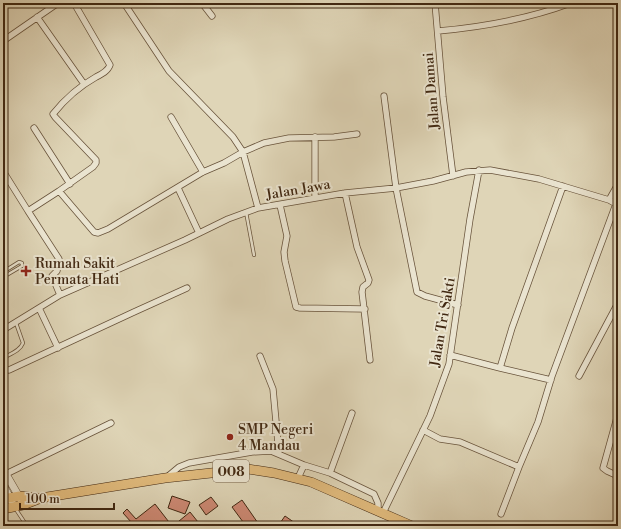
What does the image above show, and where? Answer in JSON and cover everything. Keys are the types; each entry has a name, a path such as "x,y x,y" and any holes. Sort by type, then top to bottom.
{"highway":[{"name":"008","path":"3,509 19,503 41,498 165,478 248,469 274,473 311,482 412,526"},
{"name":"008","path":"7,498 19,503"}],"street":[{"path":"3,41 58,3"},
{"path":"28,211 70,184 93,167 96,163 96,160 55,118 53,114 84,84 108,70 110,65 74,3"},
{"path":"124,3 169,71 233,137 243,152 258,208"},
{"path":"202,3 212,16"},
{"name":"Jalan Damai","path":"435,3 444,104 453,176"},
{"path":"438,31 502,22 545,12 569,3"},
{"path":"37,17 84,84"},
{"path":"384,96 396,188 417,292 425,296 458,304"},
{"path":"171,117 203,172"},
{"path":"34,128 70,184"},
{"path":"59,191 94,232 98,233 108,229 203,172 264,143 288,138 334,137 357,134"},
{"path":"315,137 315,197"},
{"name":"Jalan Jawa","path":"3,330 60,295 246,211 258,208 280,205 315,197 396,188 479,170 505,172 539,179 609,200 617,204"},
{"name":"Jalan Tri Sakti","path":"380,512 423,430 439,394 450,355 470,219 479,170"},
{"path":"3,171 59,259 57,271 52,276 60,295"},
{"path":"609,200 618,184"},
{"path":"500,368 512,328 563,186"},
{"path":"178,188 199,233"},
{"path":"345,193 356,247 369,280 363,288 370,360"},
{"path":"501,514 538,422 551,380 617,204"},
{"path":"280,205 287,236 284,252 285,261 296,307 365,309"},
{"path":"9,370 187,288"},
{"path":"579,376 618,303"},
{"path":"39,308 58,348"},
{"path":"450,355 551,380"},
{"path":"260,356 273,389 279,454"},
{"path":"330,473 352,413"},
{"path":"618,414 603,468 606,471 618,476"},
{"path":"19,503 4,472 111,423"},
{"path":"423,430 440,439 460,442 519,467"},
{"path":"165,478 189,463 252,452 272,451 304,465 330,473 374,494 380,512"},
{"path":"298,478 304,465"},
{"path":"3,485 7,498"}],"lane":[{"path":"246,211 254,255"},
{"path":"3,272 19,262 22,263 22,266 3,276"},
{"path":"3,358 22,347 23,343 16,322"},
{"path":"19,503 27,526"}],"building":[{"path":"172,496 190,502 185,514 168,508"},
{"path":"211,497 218,506 206,515 199,505"},
{"path":"242,500 260,526 246,526 232,507"},
{"path":"155,504 172,526 155,526 151,521 145,526 128,526 132,523 123,513 127,509 136,519"},
{"path":"190,512 198,522 193,526 173,526"},
{"path":"285,516 295,523 293,526 278,526"}],"place":[{"name":"Rumah Sakit Permata Hati","path":"26,271"},
{"name":"SMP Negeri 4 Mandau","path":"230,437"}]}
